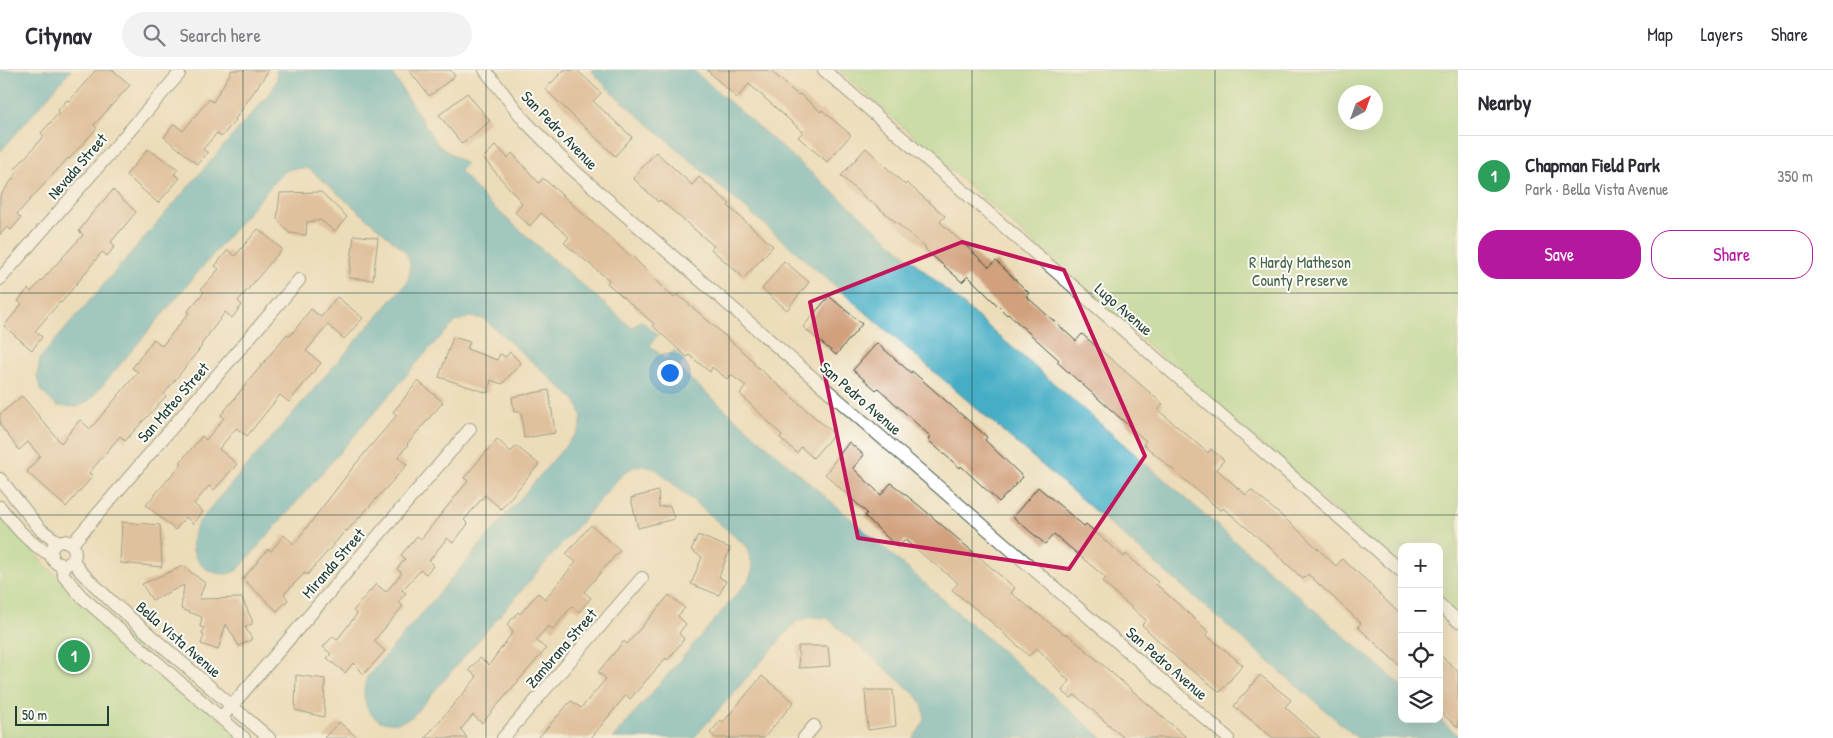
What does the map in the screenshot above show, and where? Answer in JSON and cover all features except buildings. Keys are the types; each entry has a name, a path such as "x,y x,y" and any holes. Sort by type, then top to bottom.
{"street":[{"name":"San Pedro Avenue","path":"485,70 524,121 570,167 1228,738"},
{"name":"Lugo Avenue","path":"824,70 1398,569"},
{"name":"Nevada Street","path":"0,279 178,74"},
{"name":"San Mateo Street","path":"72,544 300,280"},
{"name":"Miranda Street","path":"221,718 470,429"},
{"path":"0,479 40,528 58,542"},
{"name":"Bella Vista Avenue","path":"0,507 36,547 62,560 80,572 113,603 269,738"},
{"path":"62,560 52,549 58,542 66,541 72,544"},
{"name":"Bella Vista Avenue","path":"62,560 75,554 72,544"},
{"name":"Bella Vista Avenue","path":"62,560 64,576 81,596 244,738"},
{"name":"Zambrana Street","path":"504,738 642,578"},
{"path":"1443,608 1458,621"},
{"path":"804,738 814,726"}],"highlighted area":[{"path":"962,242 1064,270 1145,456 1069,569 858,538 810,302"}],"green space":[{"name":"R Hardy Matheson County Preserve","path":"839,70 1458,70 1458,620 1443,607 1443,543 1398,543 1398,566"},
{"path":"0,516 55,575 240,738 0,738"}],"water":[{"path":"0,70 71,70 0,152"},
{"path":"276,70 390,70 438,145 466,164 460,171 488,202 632,328 641,320 658,335 650,345 665,359 674,350 684,359 679,369 1102,738 912,738 924,719 923,709 918,697 827,618 812,617 797,621 694,738 613,738 748,581 753,568 747,547 657,470 645,466 636,466 619,478 412,717 397,723 387,723 373,716 365,702 364,694 367,677 579,430 582,417 576,401 484,319 469,317 456,322 431,347 237,571 226,574 216,573 201,565 193,552 192,544 199,522 408,281 410,265 404,250 309,169 302,168 291,169 283,173 91,399 77,407 57,406 41,391 37,377 40,358 273,89 277,78"},
{"path":"591,70 693,70 1398,683 1398,723 1443,722 1458,735 1458,738 1357,738 610,91"}],"place":[{"name":"Chapman Field Park","path":"74,656"}]}
